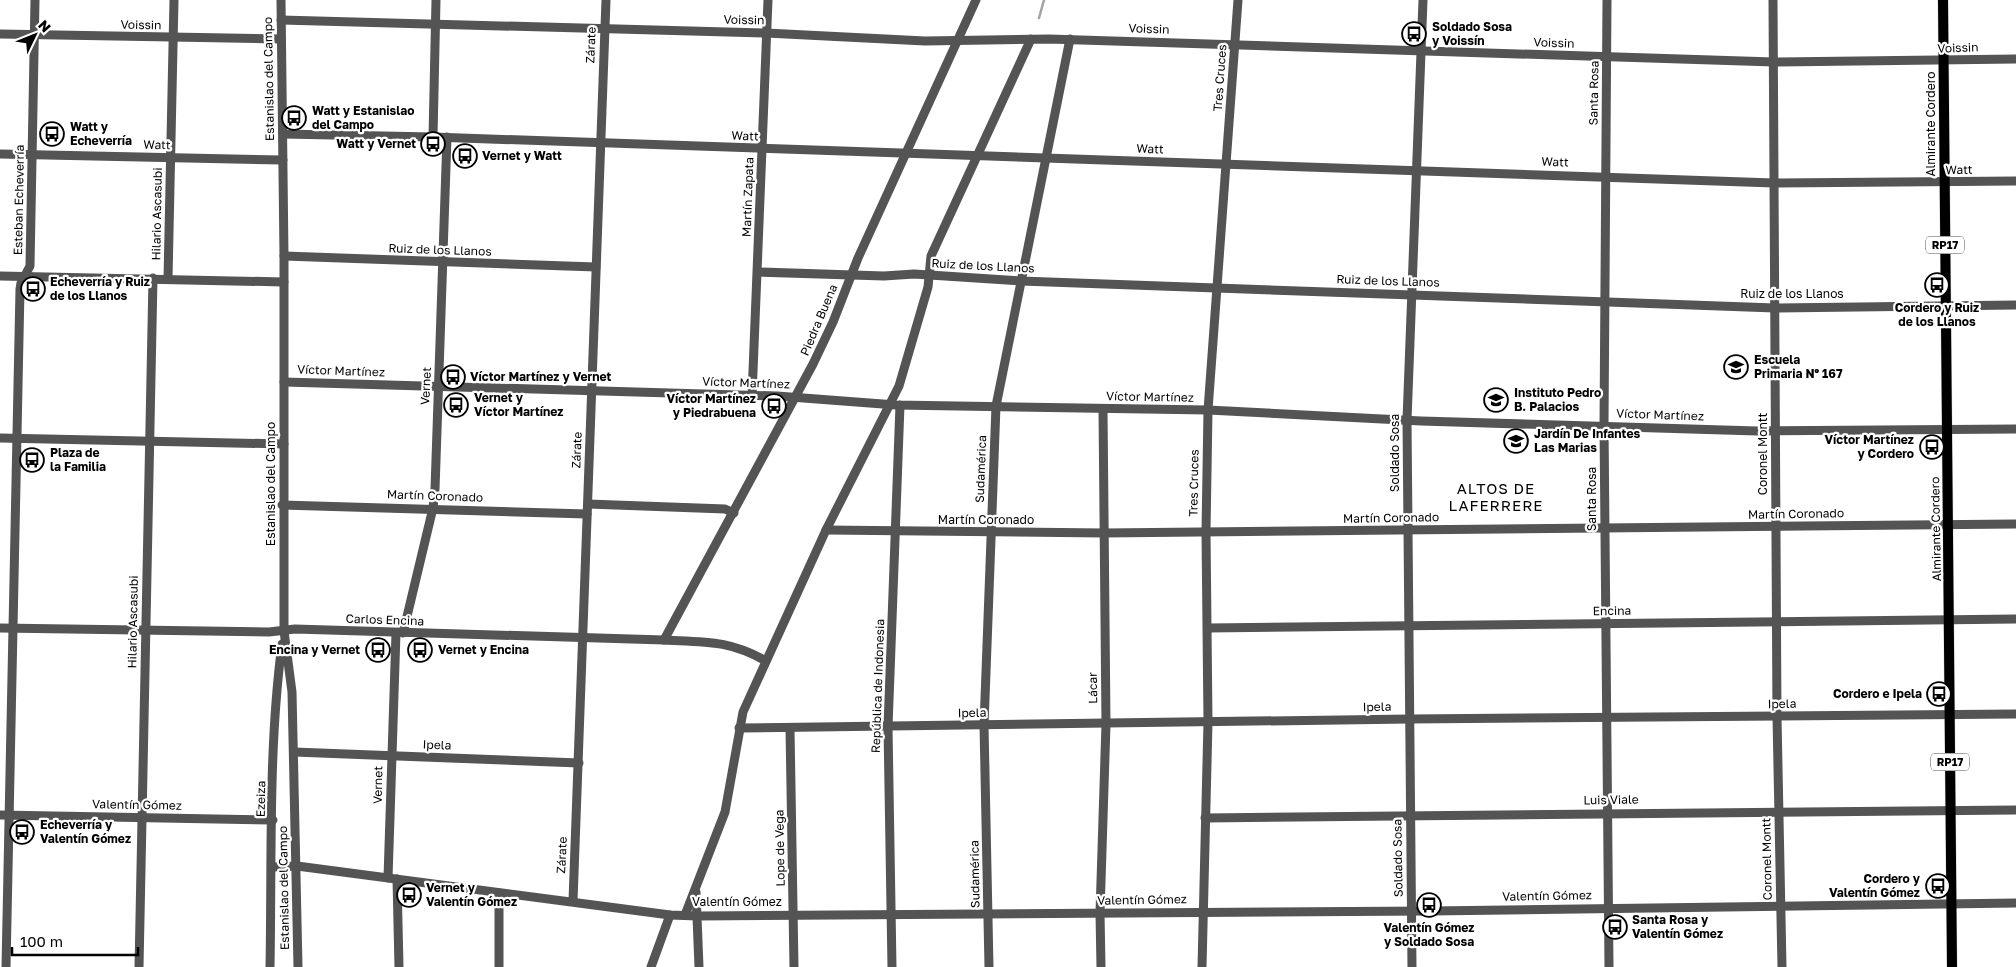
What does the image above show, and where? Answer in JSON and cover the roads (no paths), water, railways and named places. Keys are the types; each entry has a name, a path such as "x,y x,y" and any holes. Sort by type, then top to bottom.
{"main road":[{"name":"Almirante Cordero","path":"1943,0 1952,967"}],"street":[{"name":"Esteban Echeverría","path":"6,967 20,289 30,266 35,0"},
{"name":"Hilario Ascasubi","path":"168,279 174,0"},
{"name":"Estanislao del Campo","path":"280,0 284,256 284,444 282,505 284,631 292,692 298,967"},
{"path":"433,137 437,24 436,0"},
{"name":"Zárate","path":"573,901 606,0"},
{"name":"Martín Zapata","path":"752,396 768,0"},
{"name":"Piedra Buena","path":"664,640 797,398 833,322 851,275 976,0"},
{"name":"Tres Cruces","path":"1202,967 1208,722 1206,532 1208,410 1238,0"},
{"name":"Soldado Sosa","path":"1412,967 1407,420 1423,0"},
{"name":"Santa Rosa","path":"1607,0 1604,426 1610,908 1609,967"},
{"name":"Coronel Montt","path":"1773,0 1777,717 1782,967"},
{"name":"Voissin","path":"281,20 958,40 1070,39 1774,62 2016,59"},
{"name":"Voissin","path":"0,34 281,39"},
{"path":"685,915 696,892 726,812 743,712 826,530 902,374 924,301 930,275 931,256 1031,39"},
{"name":"Sudamérica","path":"989,967 984,725 996,406 1070,39"},
{"name":"Watt","path":"283,134 447,137 600,144 1774,183 2016,181"},
{"name":"Vernet","path":"399,967 393,878 391,756 399,633 433,508 444,262 447,137"},
{"name":"Watt","path":"0,154 283,160"},
{"name":"Ruiz de los Llanos","path":"284,256 596,267"},
{"name":"Ruiz de los Llanos","path":"758,272 930,275 1021,281 1775,308 2016,305"},
{"path":"0,276 284,282"},
{"name":"Hilario Ascasubi","path":"139,967 153,278"},
{"name":"Víctor Martínez","path":"284,382 752,396 900,405 1208,410 1407,420 1775,432 2016,429"},
{"name":"República de Indonesia","path":"892,967 888,727 900,405"},
{"name":"Lácar","path":"1101,967 1100,913 1106,724 1103,408"},
{"path":"0,438 284,444"},
{"name":"Martín Coronado","path":"282,505 433,508 725,509 734,513"},
{"name":"Martín Coronado","path":"826,530 991,534 2016,524"},
{"name":"Encina","path":"1208,628 2016,619"},
{"name":"Carlos Encina","path":"0,628 284,631 295,629 664,640 725,643 740,647 766,661"},
{"name":"Ezeiza","path":"270,967 277,684 284,631"},
{"name":"Ipela","path":"739,728 1410,719 1607,719 2016,714"},
{"name":"Lope de Vega","path":"790,728 794,967"},
{"name":"Ipela","path":"294,752 579,763"},
{"name":"Luis Viale","path":"1205,818 2016,810"},
{"name":"Valentín Gómez","path":"0,815 273,820"},
{"name":"Valentín Gómez","path":"272,867 297,866 670,915 698,916 1781,907 2016,903"},
{"path":"696,892 699,967"},
{"path":"499,893 499,967"},
{"path":"651,967 670,915"}],"waterway":[{"path":"1039,18 1044,0"}],"place":[{"name":"Soldado Sosa y Voissín","path":"1414,34"},
{"name":"Watt y Estanislao del Campo","path":"294,118"},
{"name":"Watt y Echeverría","path":"52,134"},
{"name":"Watt y Vernet","path":"433,144"},
{"name":"Vernet y Watt","path":"465,156"},
{"name":"Cordero y Ruiz de los Llanos","path":"1937,285"},
{"name":"Echeverría y Ruiz de los Llanos","path":"33,289"},
{"name":"Escuela Primaria Nº 167","path":"1736,367"},
{"name":"Víctor Martínez y Vernet","path":"453,377"},
{"name":"Instituto Pedro B. Palacios","path":"1496,400"},
{"name":"Vernet y Víctor Martínez","path":"456,405"},
{"name":"Víctor Martínez y Piedrabuena","path":"774,406"},
{"name":"Jardín De Infantes Las Marias","path":"1516,441"},
{"name":"Víctor Martínez y Cordero","path":"1932,447"},
{"name":"Plaza de la Familia","path":"32,460"},
{"name":"Encina y Vernet","path":"378,650"},
{"name":"Vernet y Encina","path":"420,650"},
{"name":"Cordero e Ipela","path":"1939,694"},
{"name":"Echeverría y Valentín Gómez","path":"22,832"},
{"name":"Cordero y Valentín Gómez","path":"1938,886"},
{"name":"Vernet y Valentín Gómez","path":"409,895"},
{"name":"Valentín Gómez y Soldado Sosa","path":"1429,905"},
{"name":"Santa Rosa y Valentín Gómez","path":"1615,927"}],"district":[{"name":"ALTOS DE LAFERRERE","path":"1496,498"}]}
